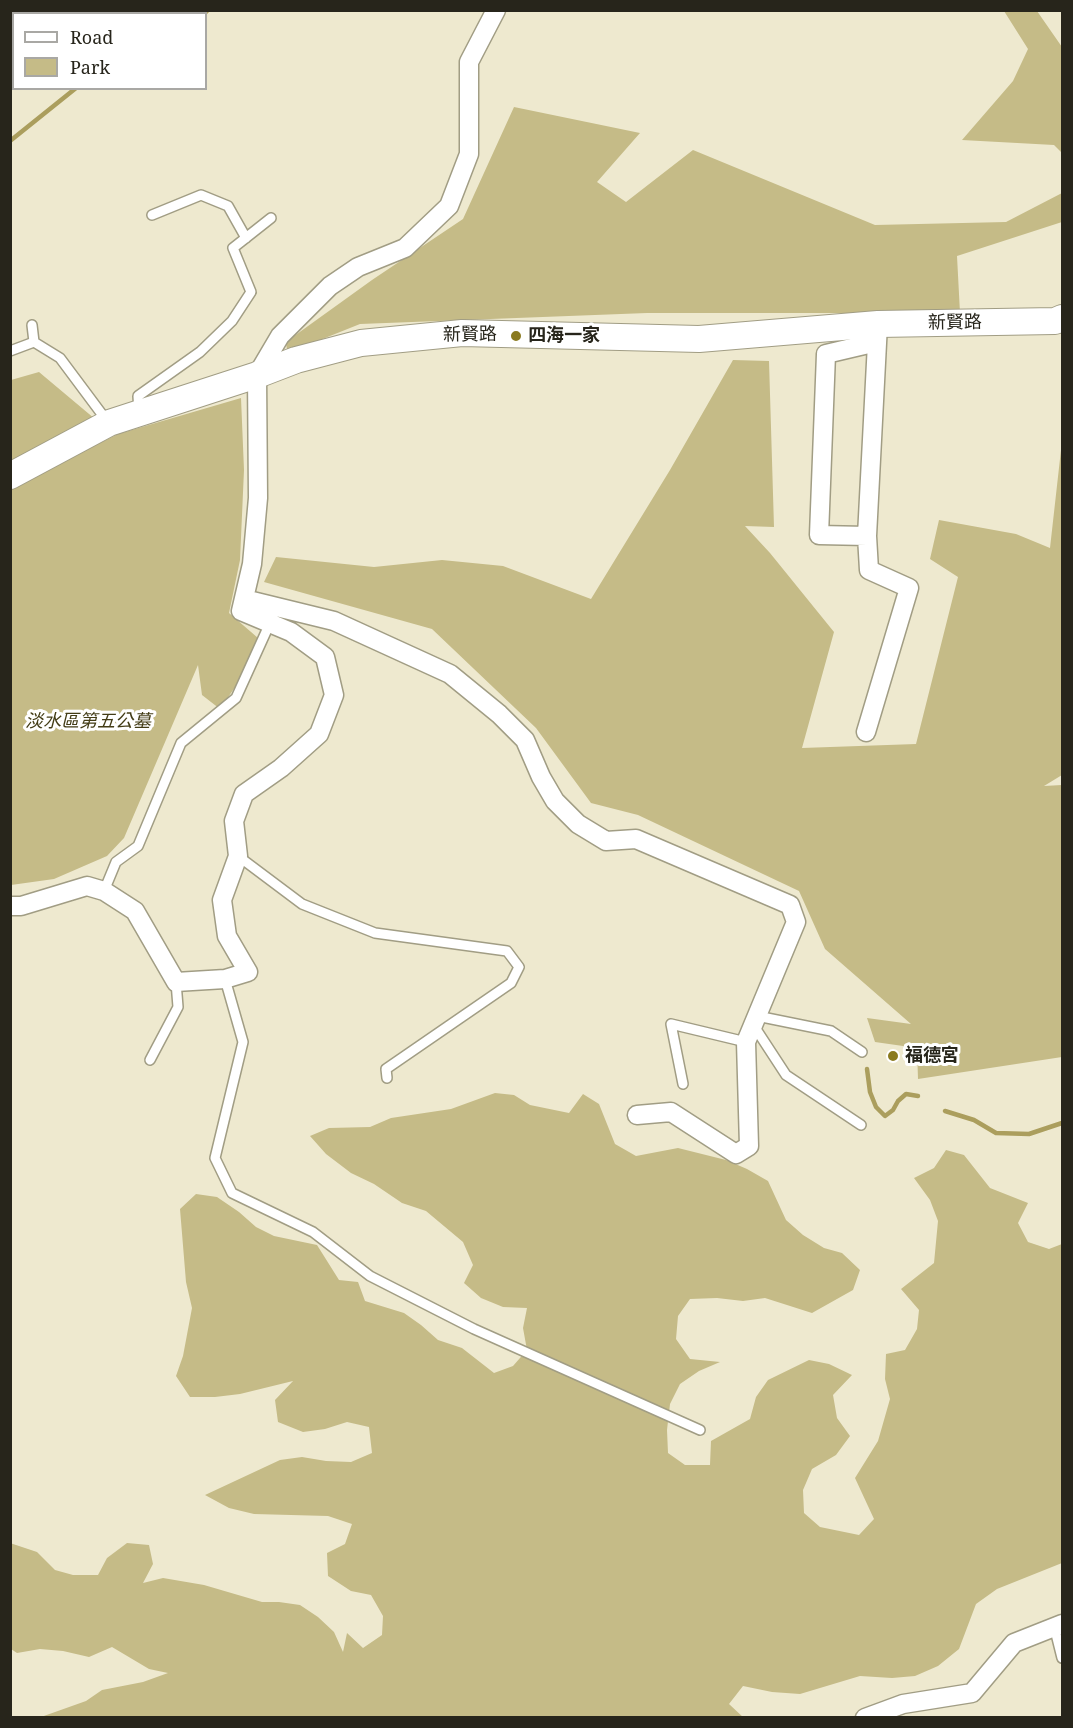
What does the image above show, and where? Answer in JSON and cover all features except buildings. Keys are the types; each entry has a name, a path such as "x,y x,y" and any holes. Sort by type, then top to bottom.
{"street":[{"path":"10,906 21,906 87,886 104,891 135,911 176,982 225,979 248,972 227,936 222,900 238,855 234,820 244,794 280,768 319,734 334,695 325,657 291,632 241,611 252,564 258,498 257,375 280,336 330,286 358,267 405,248 449,206 469,154 469,62 496,10"},
{"name":"新賢路","path":"10,476 109,423 296,360 361,343 462,333 699,339 878,333 1055,321 1062,318"},
{"path":"866,732 909,588 869,570 867,536 878,333 826,354 819,535 867,536"},
{"path":"244,599 334,621 450,674 499,714 525,740 541,777 555,801 578,824 606,841 636,839 790,905 796,922 753,1028 749,1146 736,1154 671,1113 637,1115"},
{"path":"865,1718 903,1704 972,1693 1014,1643 1058,1625"}],"lane":[{"path":"152,216 201,195 228,206 246,238"},
{"path":"139,412 138,396 200,352 232,321 251,292 233,248 271,218"},
{"path":"32,325 34,342"},
{"path":"10,351 34,342"},
{"path":"34,342 60,358 109,423"},
{"path":"104,891 116,862 138,846 181,743 236,698 270,624"},
{"path":"238,855 302,904 375,933 507,951 519,967 511,983 386,1069 387,1078"},
{"path":"225,979 243,1042 215,1158 232,1193 313,1232 370,1276 474,1329 700,1430"},
{"path":"150,1060 178,1007 176,982"},
{"path":"683,1084 671,1023 831,1031 862,1052"},
{"path":"753,1028 786,1075 861,1125"},
{"path":"1058,1625 1062,1658"}],"green space":[{"path":"1004,11 1037,11 1062,47 1062,153 1054,145 962,140 1013,81 1028,49"},
{"path":"514,107 640,133 597,182 626,202 693,150 875,225 1006,222 1062,193 1062,222 957,256 960,313 647,313 360,324 295,350 287,349 286,344 290,339 463,219"},
{"path":"733,360 769,361 774,527 745,526 834,632 802,748 916,744 958,577 930,559 939,520 1016,534 1050,548 1062,441 1062,775 1044,786 1062,785 1062,1057 918,1079 917,1048 875,1042 867,1018 911,1024 825,949 799,891 638,815 591,803 536,728 432,629 264,582 276,557 374,567 442,560 503,566 591,599 670,470"},
{"path":"39,372 95,419 11,461 11,380"},
{"name":"淡水區第五公墓","path":"241,398 244,470 240,560 229,613 258,638 257,655 220,709 202,695 198,665 124,838 107,856 54,879 11,885 11,487 118,434"},
{"path":"495,1093 514,1095 530,1105 569,1113 583,1094 599,1104 615,1144 636,1156 678,1148 726,1160 747,1169 768,1181 786,1220 803,1235 824,1248 842,1253 860,1270 853,1290 812,1313 765,1298 743,1301 717,1298 690,1299 678,1316 676,1339 690,1359 720,1362 699,1371 680,1384 670,1404 667,1430 668,1453 685,1465 710,1465 711,1441 750,1419 756,1397 768,1380 809,1360 829,1364 852,1375 833,1395 837,1418 850,1436 836,1455 812,1469 803,1490 804,1513 820,1527 859,1535 874,1519 855,1478 878,1441 890,1399 885,1379 886,1354 905,1350 917,1329 919,1310 901,1289 934,1263 938,1221 930,1200 914,1178 934,1168 946,1150 964,1155 990,1188 1028,1203 1018,1223 1028,1242 1049,1249 1062,1244 1062,1563 997,1589 976,1604 959,1649 938,1666 915,1676 892,1678 860,1676 800,1694 772,1692 743,1686 729,1704 744,1718 41,1717 86,1701 102,1690 143,1682 168,1673 149,1669 112,1647 89,1657 40,1649 17,1653 11,1649 10,1543 37,1552 55,1570 73,1575 98,1575 107,1558 127,1543 149,1545 153,1564 143,1583 163,1578 204,1585 262,1602 300,1605 334,1632 343,1652 347,1633 363,1648 382,1635 383,1616 371,1595 351,1591 328,1576 327,1553 345,1544 352,1524 328,1516 254,1514 229,1508 205,1495 280,1460 302,1457 351,1462 372,1453 369,1427 347,1422 325,1429 303,1432 278,1422 275,1400 293,1381 240,1394 190,1397 176,1376 183,1356 192,1308 186,1282 180,1209 196,1194 217,1197 256,1227 274,1236 317,1245 339,1280 358,1282 365,1301 404,1313 438,1340 462,1348 494,1373 513,1366 527,1350 523,1328 527,1308 503,1307 481,1298 464,1283 473,1265 463,1242 426,1211 402,1203 374,1184 351,1173 326,1154 310,1136 329,1128 370,1127 391,1118 451,1109"}],"waterway":[{"path":"10,141 74,90"},
{"path":"867,1069 870,1092 876,1107 885,1116 906,1094 918,1096"},
{"path":"945,1111 974,1120 996,1133 1029,1134 1062,1123"}],"place":[{"name":"四海一家","path":"516,336"},
{"name":"福德宮","path":"893,1056"}]}
